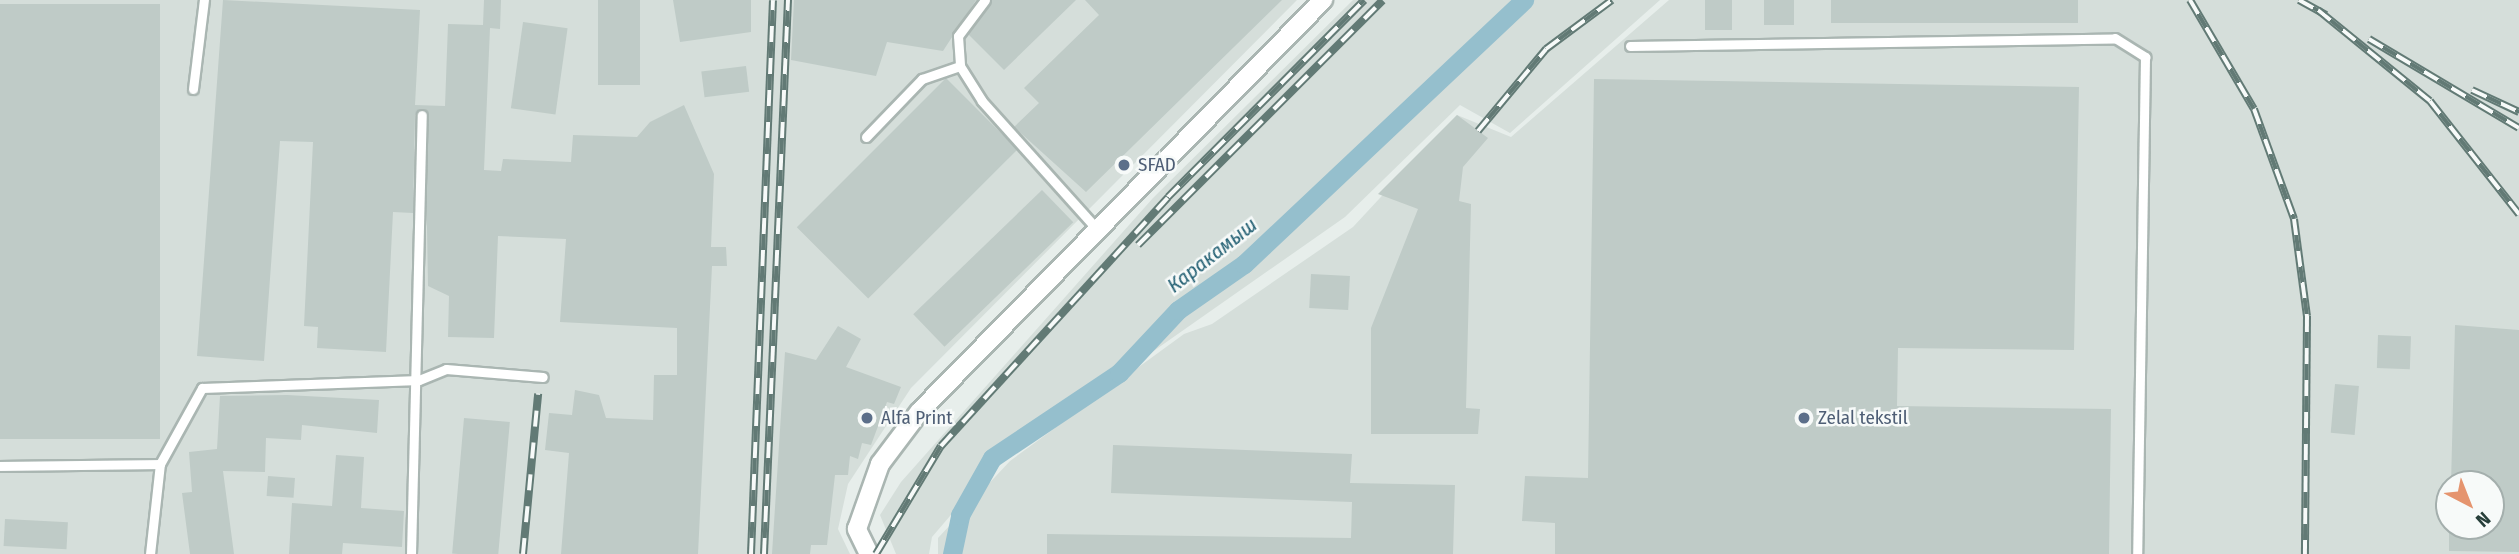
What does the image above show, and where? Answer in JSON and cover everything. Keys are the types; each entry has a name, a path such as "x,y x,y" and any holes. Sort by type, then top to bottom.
{"street":[{"path":"869,554 857,528 880,464 920,411 1096,228 1324,0"}],"lane":[{"path":"193,89 204,0"},
{"path":"985,0 958,36 960,66 982,101 1096,228"},
{"path":"1630,46 2115,37 2145,57 2137,554"},
{"path":"866,137 922,79 960,66"},
{"path":"411,554 419,380 422,115"},
{"path":"150,554 160,464 202,388 419,380 446,369 542,377"},
{"path":"0,466 160,464"}],"shaded area":[{"path":"0,0 1297,0 911,388 848,484 838,529 850,554 0,554"},
{"path":"1353,0 1660,0 1510,133 1460,105 1345,217 998,460 932,537 929,554 896,554 880,515 901,482 1153,198"},
{"path":"1669,0 2519,0 2519,554 938,554 938,538 1010,461 1184,334 1212,324 1353,227 1457,115 1511,137"}],"building":[{"path":"223,0 420,10 415,105 445,106 448,24 483,25 484,0 501,0 500,29 490,28 484,170 501,171 503,159 571,162 573,135 637,137 650,122 684,105 714,174 711,247 726,247 727,266 712,266 698,554 561,554 569,453 545,450 549,413 572,415 575,390 599,395 606,418 653,420 654,375 677,375 677,328 560,322 566,239 498,236 494,338 448,337 449,296 428,286 425,109 415,115 413,213 393,212 386,352 317,348 318,327 304,326 313,142 280,141 264,361 197,356"},
{"path":"598,0 640,0 640,85 598,85"},
{"path":"673,0 751,0 751,32 680,42"},
{"path":"794,0 976,0 943,51 887,42 876,76 791,60"},
{"path":"992,0 1076,0 1004,70 968,34"},
{"path":"1085,0 1282,0 1086,192 1014,127 1039,103 1024,88 1099,15"},
{"path":"1705,0 1732,0 1732,30 1705,30"},
{"path":"1764,0 1794,0 1794,25 1764,25"},
{"path":"1831,0 2078,0 2078,23 1831,23"},
{"path":"0,4 160,4 160,439 0,439"},
{"path":"523,22 568,28 555,114 511,108"},
{"path":"746,66 749,92 705,97 701,71"},
{"path":"946,78 1017,149 868,299 797,227"},
{"path":"1594,79 2079,87 2074,350 1898,348 1897,406 2111,409 2109,554 1555,554 1555,523 1522,521 1525,476 1588,478"},
{"path":"1457,115 1488,138 1463,167 1459,201 1471,204 1466,408 1480,409 1478,434 1371,434 1371,328 1418,209 1378,194"},
{"path":"1042,190 1073,222 944,347 913,314"},
{"path":"1311,274 1350,276 1348,310 1309,308"},
{"path":"2455,325 2519,330 2519,552 2449,551 2449,540 2505,540 2505,470 2451,470"},
{"path":"838,326 861,339 846,367 901,387 894,404 887,402 871,445 862,443 858,459 850,456 848,475 835,475 827,545 811,545 810,554 772,554 785,352 816,360"},
{"path":"2378,335 2411,336 2410,369 2377,368"},
{"path":"2335,384 2359,386 2355,435 2331,433"},
{"path":"287,395 379,400 377,433 302,425 301,440 266,438 265,472 223,471 234,554 190,554 182,493 192,492 189,452 217,449 220,396"},
{"path":"464,418 510,422 498,554 452,553"},
{"path":"1113,445 1352,454 1350,483 1455,485 1453,554 1047,554 1047,534 1351,538 1352,502 1111,493"},
{"path":"336,455 364,457 361,508 404,511 402,547 343,543 342,554 289,554 292,503 332,506"},
{"path":"268,476 295,478 294,498 267,496"},
{"path":"5,519 68,522 67,549 4,546"}],"waterway":[{"name":"Каракамыш","path":"952,554 960,515 992,458 1119,373 1178,310 1244,264 1524,0"}],"railway":[{"path":"751,554 773,0"},
{"path":"764,554 788,0"},
{"path":"876,554 941,446 1168,197 1364,0"},
{"path":"1138,245 1383,0"},
{"path":"1478,131 1546,49 1612,0"},
{"path":"2190,0 2254,109 2294,219 2307,316 2305,554"},
{"path":"2299,0 2326,15"},
{"path":"2318,10 2430,101 2519,214"},
{"path":"2369,39 2519,128"},
{"path":"2472,90 2519,112"},
{"path":"523,554 538,394"}],"place":[{"name":"SFAD","path":"1124,165"},
{"name":"Alfa Print","path":"867,418"},
{"name":"Zelal tekstil","path":"1804,418"}]}
